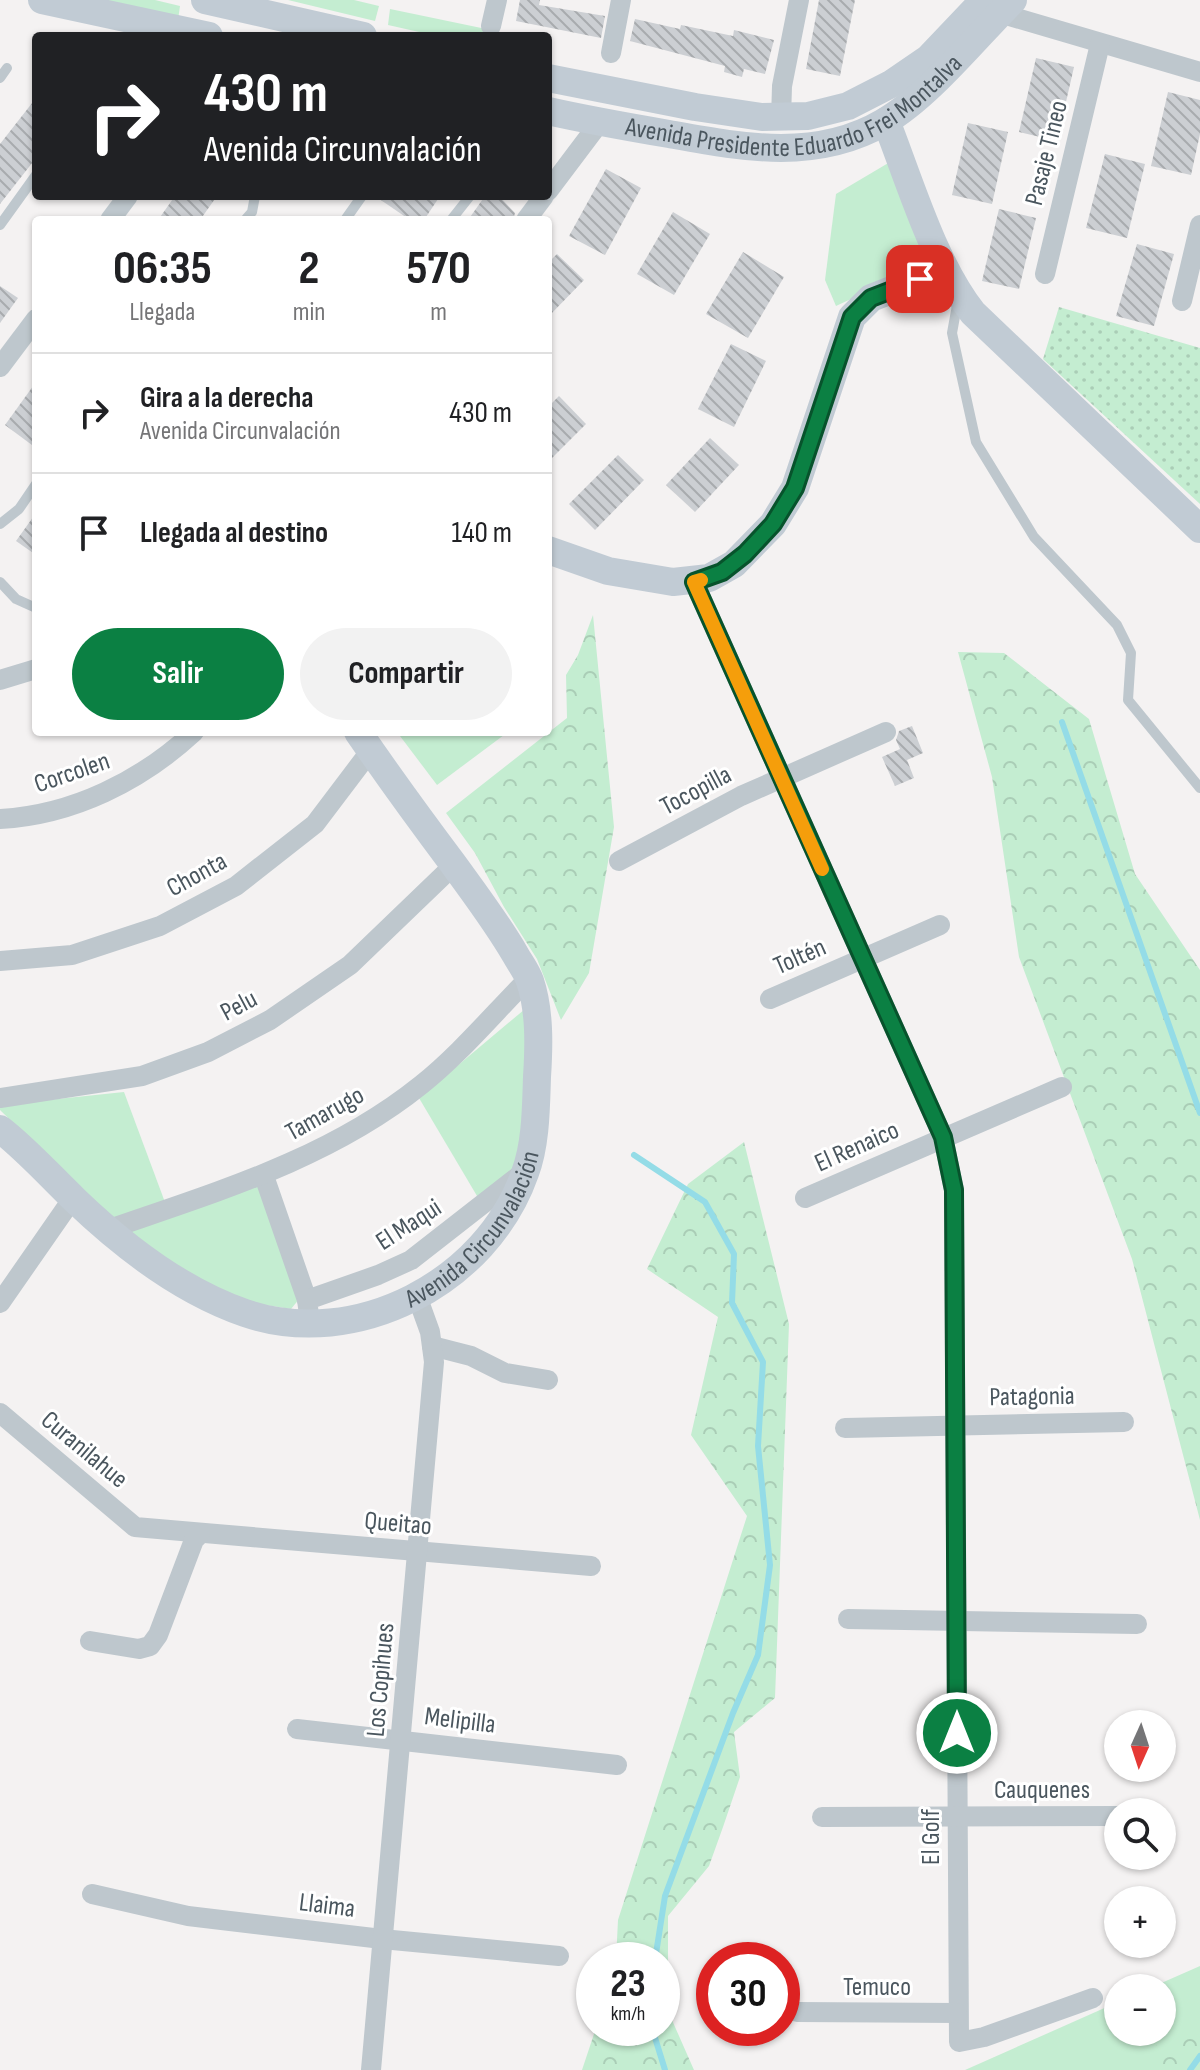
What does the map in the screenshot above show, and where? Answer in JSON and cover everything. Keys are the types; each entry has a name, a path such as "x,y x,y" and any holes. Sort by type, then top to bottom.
{"street":[{"path":"42,0 190,32"},
{"path":"205,0 345,32"},
{"path":"491,26 497,0"},
{"path":"611,53 621,0"},
{"path":"781,119 782,86 799,0"},
{"path":"993,5 1100,44 1200,72"},
{"name":"Avenida Presidente Eduardo Frei Montalva","path":"552,79 695,107 781,119 830,111 865,99 929,58 993,5"},
{"name":"Avenida Presidente Eduardo Frei Montalva","path":"552,112 731,145 781,150 833,142 886,121 941,74 993,5"},
{"name":"Pasaje Tineo","path":"1045,274 1100,44"},
{"path":"886,121 929,58"},
{"path":"830,111 886,121"},
{"path":"886,121 958,294 973,313 1200,529"},
{"path":"552,186 600,122"},
{"path":"1182,301 1200,225"},
{"path":"552,551 608,571 673,582 694,582 722,572 745,554 773,524 795,488 852,317 871,298 945,269"},
{"path":"0,367 32,324"},
{"name":"El Golf","path":"694,582 943,1137 954,1190 959,2042 984,2037 1093,1998"},
{"path":"0,680 32,670"},
{"name":"Tocopilla","path":"619,861 741,796 886,732"},
{"name":"Corcolen","path":"0,819 72,805 126,783 189,736"},
{"name":"Avenida Circunvalación","path":"0,1129 107,1230 178,1281 216,1302 249,1314 309,1311 342,1321 375,1314 417,1296 473,1254 499,1224 526,1170 533,1131 538,1051 536,1004 529,978 495,919 364,741"},
{"name":"Chonta","path":"0,961 72,955 160,926 236,886 315,824 364,741"},
{"name":"Pelu","path":"0,1098 142,1076 208,1052 270,1020 350,965 454,865"},
{"name":"Toltén","path":"770,999 940,925"},
{"name":"Tamarugo","path":"107,1230 264,1176 365,1126 422,1084 529,978"},
{"name":"El Renaico","path":"805,1198 1062,1087"},
{"name":"El Maqui","path":"309,1311 411,1260 526,1170"},
{"path":"264,1176 309,1311"},
{"path":"0,1303 73,1198"},
{"name":"Los Copihues","path":"371,2070 434,1362 430,1332 417,1296"},
{"path":"432,1346 471,1356 505,1373 548,1380"},
{"name":"Curanilahue","path":"0,1413 135,1527"},
{"name":"Patagonia","path":"845,1428 1124,1422"},
{"name":"Queitao","path":"135,1527 591,1566"},
{"path":"90,1641 139,1649 150,1646 158,1635 194,1540 200,1534"},
{"path":"848,1619 1137,1624"},
{"name":"Melipilla","path":"297,1729 617,1765"},
{"name":"Cauquenes","path":"822,1817 1104,1816"},
{"name":"Llaima","path":"92,1894 188,1916 559,1956"},
{"name":"Temuco","path":"800,2012 957,2013"}],"lane":[{"path":"0,78 7,68"},
{"path":"0,225 32,181"},
{"path":"454,216 467,200"},
{"path":"958,294 952,333 976,442 1034,537 1117,625 1131,653 1128,700 1200,788"},
{"path":"0,524 19,509 32,490"},
{"path":"0,582 16,599 32,606"}],"green space":[{"path":"93,0 155,0 180,6 178,20"},
{"path":"288,0 354,0 379,6 375,21"},
{"path":"390,9 491,30 419,32 388,25"},
{"path":"890,162 928,263 836,306 825,280 836,194"},
{"path":"1059,307 1200,348 1200,504 1043,359"},
{"path":"593,615 614,827 589,973 561,1020 537,959 475,853 446,813 544,736 552,736 552,730 567,718 566,675 578,655"},
{"path":"958,652 1004,653 1089,719 1135,874 1200,970 1200,1520 1132,1259 1019,957 992,777"},
{"path":"400,736 503,736 437,785"},
{"path":"525,1009 526,1108 516,1176 480,1201 419,1098"},
{"path":"124,1092 166,1205 115,1222 0,1110 0,1105"},
{"path":"744,1142 789,1324 775,1698 734,1732 740,1777 709,1866 668,1916 668,1942 617,1942 618,1920 747,1516 691,1435 718,1317 647,1269 688,1184"},
{"path":"259,1184 300,1298 291,1309 239,1301 170,1266 122,1230"},
{"path":"1200,1966 1200,2070 965,2070 1104,2008 1104,2046 1176,2046 1176,1977"},
{"path":"1200,2009 1200,2070 1166,2070 1154,2048 1176,2046 1176,2029"},
{"path":"680,2038 694,2070 582,2070 590,2046 680,2046"}],"building":[{"path":"520,0 540,0 539,5 605,16 601,38 516,21"},
{"path":"819,0 855,0 840,76 806,69"},
{"path":"635,19 733,36 734,30 774,40 765,74 744,69 742,77 724,72 725,66 630,41"},
{"path":"1036,58 1074,67 1057,141 1019,132"},
{"path":"1168,92 1200,100 1200,134 1191,175 1151,166"},
{"path":"32,103 32,163 0,204 0,144"},
{"path":"968,123 1008,132 992,204 952,195"},
{"path":"1105,154 1145,164 1127,238 1086,228"},
{"path":"606,169 641,188 605,255 569,236"},
{"path":"172,200 214,200 203,216 161,216"},
{"path":"381,200 437,200 427,216 404,216"},
{"path":"482,200 503,200 515,213 514,216 471,216"},
{"path":"999,209 1036,218 1019,289 982,281"},
{"path":"673,212 710,234 674,295 637,274"},
{"path":"1137,244 1174,254 1154,326 1116,316"},
{"path":"743,252 784,277 748,338 706,314"},
{"path":"557,254 584,280 552,313 552,259"},
{"path":"0,286 18,298 0,323"},
{"path":"731,344 766,361 734,427 698,409"},
{"path":"32,388 32,445 5,425"},
{"path":"559,396 586,424 552,458 552,403"},
{"path":"710,438 739,465 695,512 666,485"},
{"path":"618,455 644,480 595,530 569,504"},
{"path":"32,519 32,552 16,541"},
{"path":"912,726 923,753 907,760 914,778 895,786 882,757 900,749 896,740 899,731"}],"waterway":[{"path":"1062,722 1200,1113"},
{"path":"634,1155 705,1202 734,1254 732,1303 763,1362 758,1446 770,1565 758,1655 733,1713 665,1896 658,1942"},
{"path":"658,2046 665,2070"},
{"path":"1190,2070 1200,2056"}],"slow traffic":[{"path":"701,580 694,582 822,869"}],"route":[{"path":"920,279 871,298 852,317 795,488 773,524 745,554 722,572 694,582 943,1137 954,1190 957,1733"}]}
